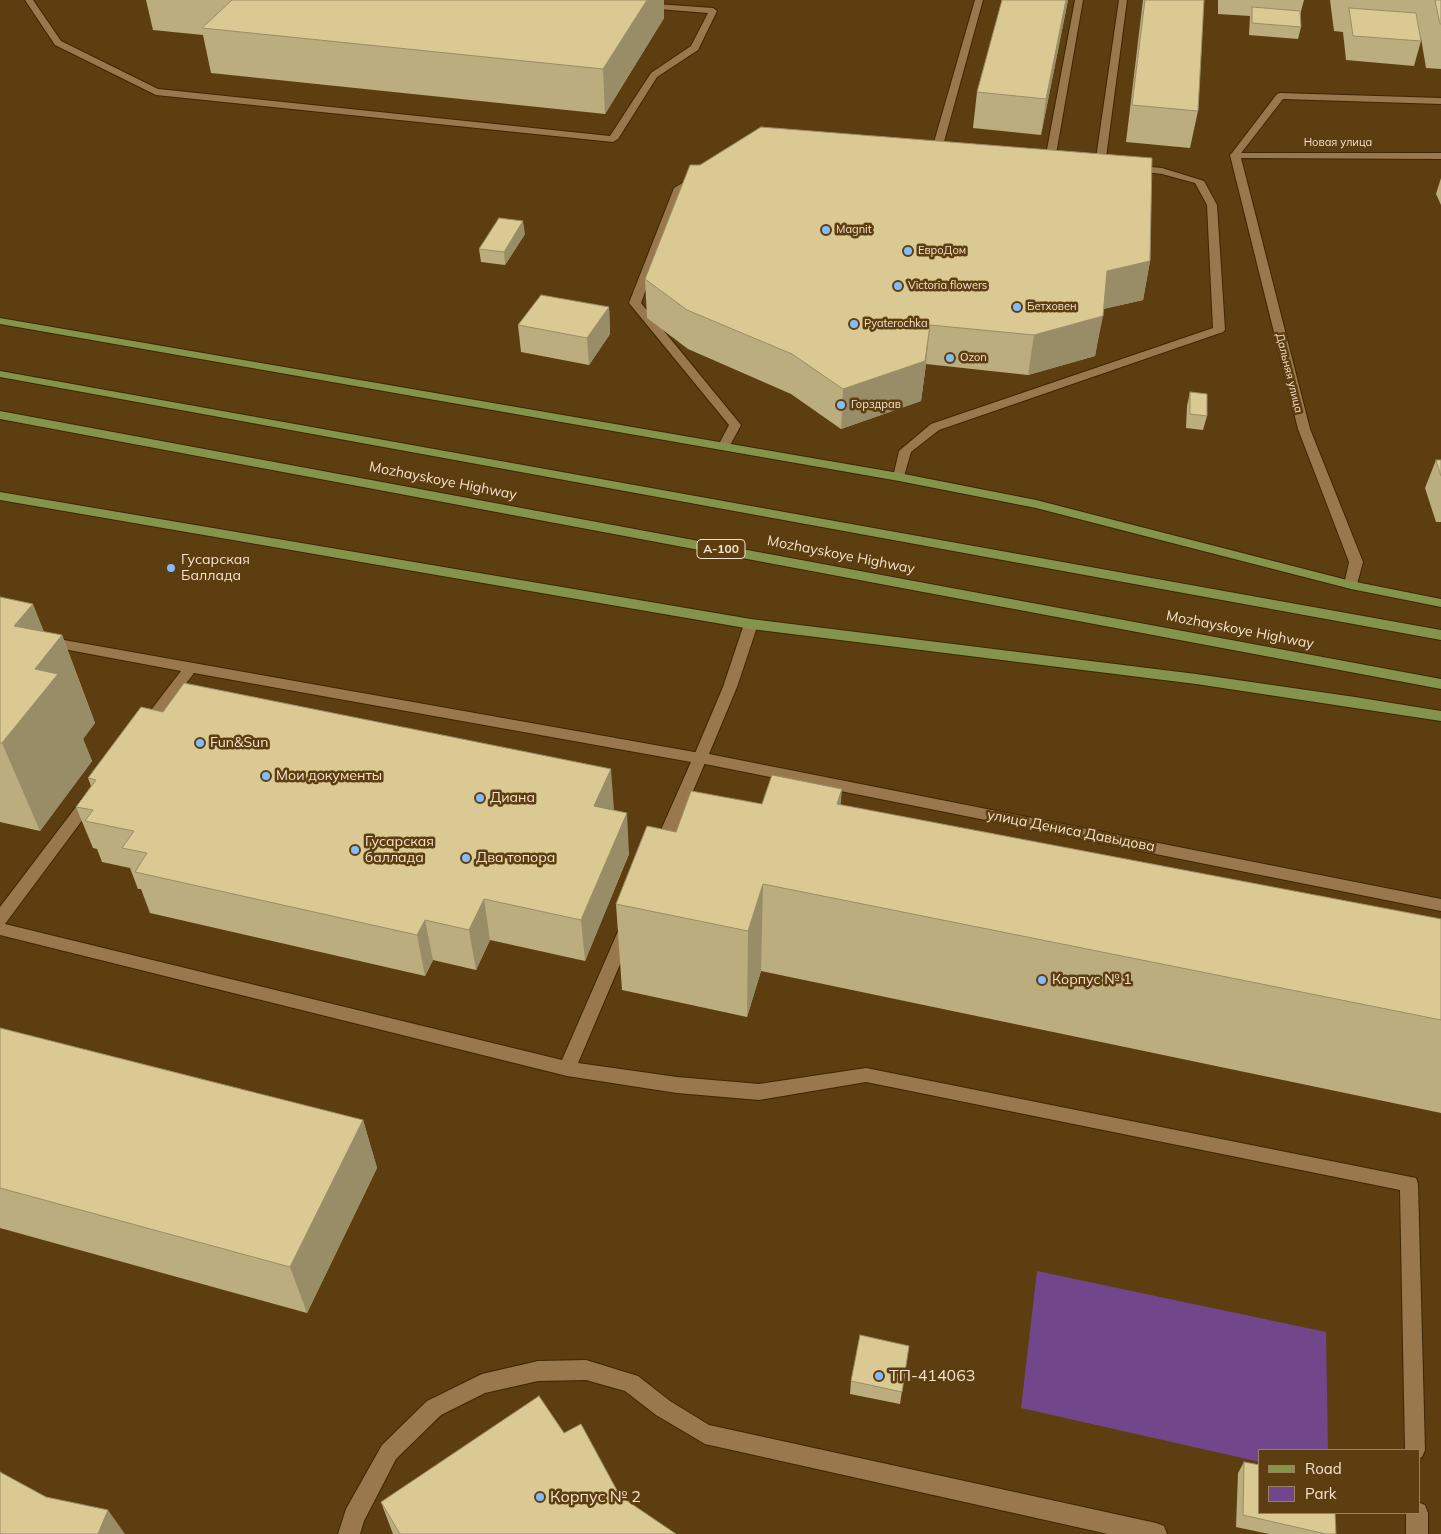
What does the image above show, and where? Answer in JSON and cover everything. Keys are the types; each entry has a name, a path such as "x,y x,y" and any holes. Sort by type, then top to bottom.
{"main road":[{"path":"0,321 899,477 1036,504 1351,585 1441,603"},
{"name":"Mozhayskoye Highway","path":"0,374 1441,635"},
{"name":"Mozhayskoye Highway","path":"0,415 1441,684"},
{"path":"0,496 751,624 1196,679 1441,716"}],"street":[{"path":"29,0 58,43 156,92 613,139 654,76 694,48 713,11 637,4"},
{"path":"936,149 979,0"},
{"path":"1050,160 1079,0"},
{"path":"1109,166 1123,0"},
{"path":"1234,155 1280,96 1441,101"},
{"name":"Новая улица","path":"1234,155 1441,156"},
{"name":"Дальняя улица","path":"1234,155 1304,428 1356,562 1351,585"},
{"path":"899,477 905,452 935,427 1219,330 1212,205 1198,182 1162,171 1085,164"},
{"path":"713,168 679,188 635,303 735,425 724,446"},
{"path":"654,865 730,687 751,624"},
{"name":"улица Дениса Давыдова","path":"29,639 700,758 1441,905"},
{"path":"135,741 191,667"},
{"path":"0,919 100,787"},
{"path":"567,1069 635,909"},
{"path":"0,929 567,1069 677,1085 759,1092 866,1075 1409,1184 1415,1449"},
{"path":"349,1534 354,1517 389,1452 434,1408 482,1384 538,1371 586,1370 631,1383 663,1408 705,1434 1156,1534"},
{"path":"1416,1514 1417,1534"}],"green space":[{"path":"1037,1271 1326,1332 1328,1449 1258,1449 1258,1462 1021,1408"}],"building":[{"path":"232,0 647,0 603,69 202,28"},
{"path":"1002,0 1066,0 1046,99 977,92"},
{"path":"1145,0 1204,0 1198,111 1132,105"},
{"path":"1435,0 1441,0 1441,24 1440,24"},
{"path":"1252,7 1300,11 1301,27 1252,23"},
{"path":"1349,8 1416,13 1421,41 1353,36"},
{"name":"ЕвроДом","path":"761,127 1152,158 1150,261 1107,271 1103,316 1034,335 930,325 925,361 843,389 792,354 687,310 645,279 690,165 700,165"},
{"path":"499,218 523,221 504,252 479,249"},
{"path":"541,295 609,307 587,338 518,325"},
{"path":"1190,392 1207,394 1207,416 1190,414"},
{"path":"1436,460 1441,460 1441,476"},
{"path":"0,597 33,604 14,626 62,635 35,669 58,674 2,743 0,743"},
{"name":"Гусарская баллада","path":"184,683 611,769 594,806 627,813 581,920 484,899 469,930 425,920 417,935 135,872 147,853 122,848 134,831 85,821 93,810 76,807 96,780 88,778 141,707 163,712"},
{"path":"772,775 842,789 837,804 1441,919 1441,1020 763,884 748,931 616,904 647,826 676,832 691,791 762,804"},
{"path":"0,1028 363,1120 290,1267 0,1188"},
{"name":"ТП-414063","path":"860,1335 909,1346 902,1392 851,1381"},
{"path":"539,1396 564,1433 581,1424 620,1496 676,1534 400,1534 381,1502"},
{"path":"1244,1462 1258,1465 1258,1514 1335,1514 1336,1534 1326,1534 1243,1515"},
{"path":"0,1472 46,1497 108,1510 98,1534 0,1534"}],"place":[{"name":"Magnit","path":"826,230"},
{"name":"ЕвроДом","path":"908,251"},
{"name":"Victoria flowers","path":"898,286"},
{"name":"Бетховен","path":"1017,307"},
{"name":"Pyaterochka","path":"854,324"},
{"name":"Ozon","path":"950,358"},
{"name":"Горздрав","path":"841,405"},
{"name":"Гусарская Баллада","path":"171,568"},
{"name":"Fun&Sun","path":"200,743"},
{"name":"Мои документы","path":"266,776"},
{"name":"Диана","path":"480,798"},
{"name":"Гусарская баллада","path":"355,850"},
{"name":"Два топора","path":"466,858"},
{"name":"Корпус № 1","path":"1042,980"},
{"name":"ТП-414063","path":"879,1376"},
{"name":"Корпус № 2","path":"540,1497"}]}
